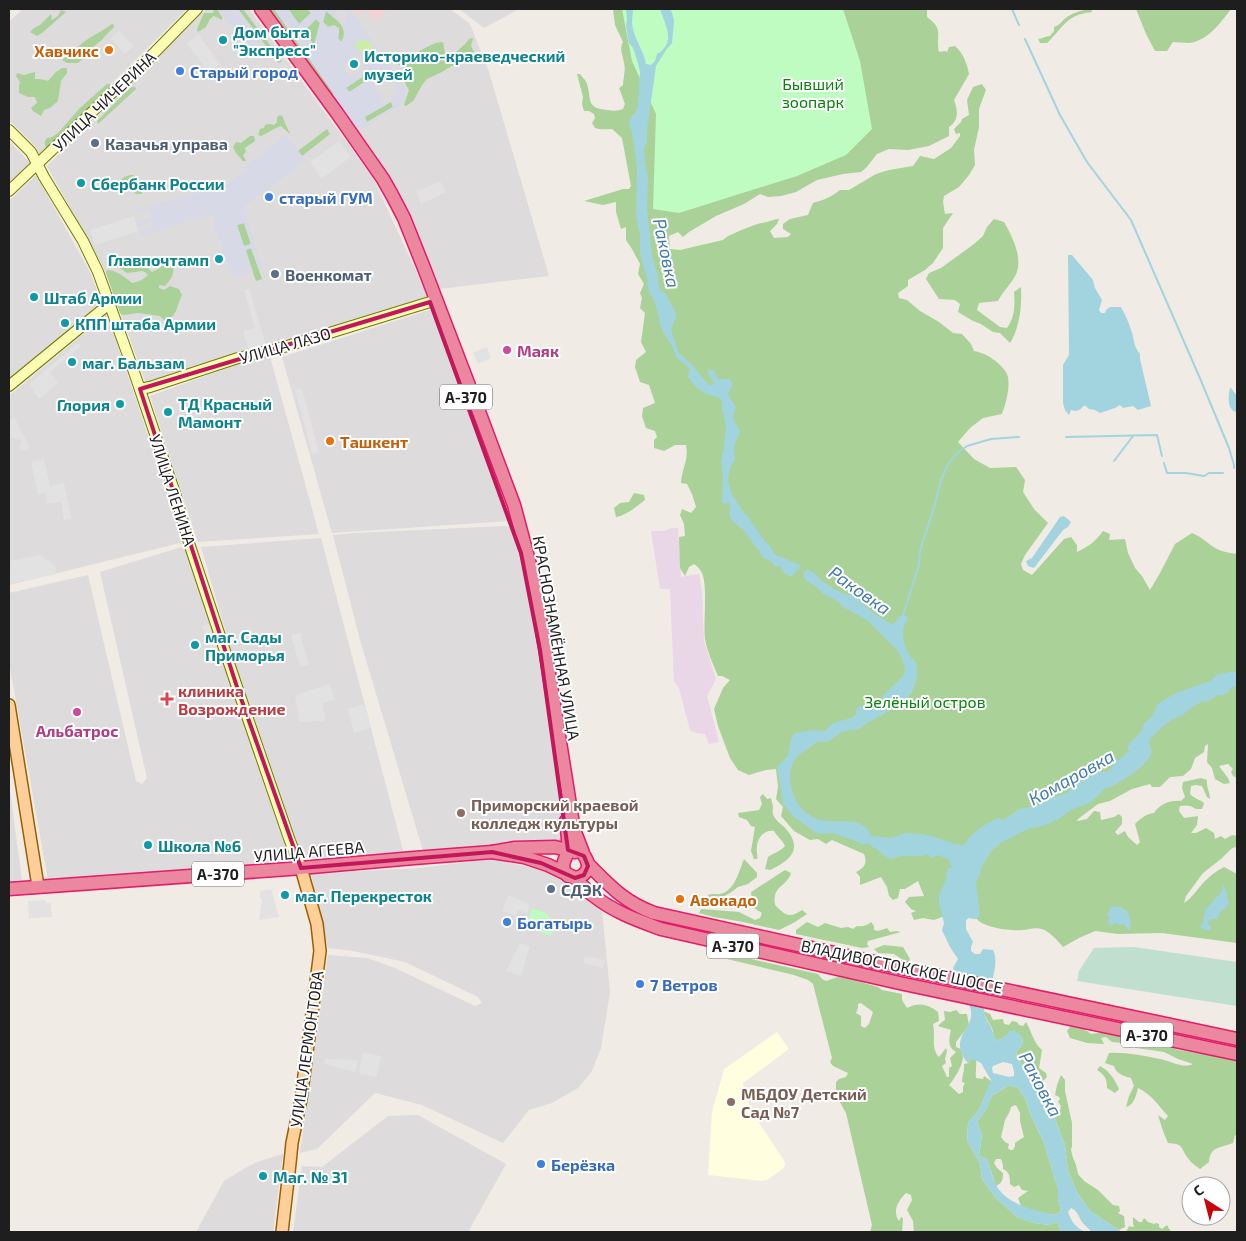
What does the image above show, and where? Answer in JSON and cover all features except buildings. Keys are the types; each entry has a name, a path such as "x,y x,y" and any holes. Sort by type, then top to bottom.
{"highway":[{"name":"КРАСНОЗНАМЁННАЯ УЛИЦА","path":"253,9 375,178 401,220 430,302 458,366"},
{"name":"КРАСНОЗНАМЁННАЯ УЛИЦА","path":"261,9 383,179 507,486 530,590 566,819 568,850"},
{"name":"КРАСНОЗНАМЁННАЯ УЛИЦА","path":"514,519 532,572 574,830 586,860"},
{"name":"УЛИЦА АГЕЕВА","path":"9,889 301,868 492,852 515,848 556,847 568,850"},
{"name":"А-370","path":"572,877 566,873 563,866 564,857 568,850 579,852 586,860"},
{"name":"УЛИЦА АГЕЕВА","path":"492,852 524,857 548,865 572,877"},
{"path":"572,877 578,878 584,875 587,870 586,860"},
{"name":"ВЛАДИВОСТОКСКОЕ ШОССЕ","path":"586,860 623,897 654,913 906,969 1237,1039"},
{"name":"ВЛАДИВОСТОКСКОЕ ШОССЕ","path":"572,877 613,910 661,929 856,974 1237,1054"},
{"path":"856,974 860,969 860,958"},
{"name":"А-370","path":"1142,1034 1147,1028 1147,1020"}],"main road":[{"name":"УЛИЦА ЧИЧЕРИНА","path":"9,192 155,52 197,9"},
{"name":"УЛИЦА ЛЕНИНА","path":"9,130 31,152 39,164 44,177 83,241 98,272 140,388 237,687 301,868"},
{"name":"УЛИЦА ЛАЗО","path":"140,388 150,387 238,358 284,347 430,302"},
{"path":"9,386 109,304"},
{"path":"9,705 38,886"},
{"name":"УЛИЦА ЛЕРМОНТОВА","path":"282,1232 292,1143 301,1099 320,951 317,924 301,868"}],"highlighted area":[{"path":"430,302 521,553 540,650 568,850 584,856 588,866 584,875 575,878 541,863 492,852 301,868 237,687 140,389"}],"shaded area":[{"path":"23,9 187,9 40,154 36,147 9,120 9,22"},
{"path":"206,9 249,9 373,178 428,297 146,383 104,269 47,166"},
{"path":"218,9 238,9 262,41 249,50"},
{"path":"266,9 450,9 470,24 489,72 549,276 439,289 417,237"},
{"path":"274,9 299,9 289,10 299,24 311,13 307,9 313,11 316,9 332,9 345,24 347,14 343,9 350,9 406,89 400,106 357,131 332,96 334,94","holes":["326,11 340,23 344,28 345,36 341,42 338,38 339,28 334,25 328,27 323,22","316,19 320,23 314,45 304,31","368,40 377,52 375,61 372,63 354,45 359,41","356,53 365,62 362,66 364,68 351,77 342,68","371,71 374,76 377,74 389,76 397,84 396,95 391,102 393,107 367,122 365,117 386,105 370,78 350,92 346,88"]},
{"path":"354,9 388,9 377,21 365,10 360,15"},
{"path":"459,9 519,9 484,28"},
{"path":"119,31 134,46 125,54 111,39"},
{"path":"198,34 220,64 209,72 187,44"},
{"path":"285,135 304,158 302,159 304,162 243,207 263,269 259,270 251,248 246,250 253,272 232,278 221,241 214,227 214,218 210,215 140,236 139,231 153,226 151,222 137,227 136,222 151,217 148,209 133,213 133,211 211,189 233,180 246,171 244,168","holes":["244,223 251,244 244,246 237,225"]},
{"path":"9,141 30,163 9,183"},
{"path":"339,141 351,157 321,179 310,162"},
{"path":"36,175 91,274 101,302 9,379 9,201"},
{"path":"440,181 446,192 421,204 416,192"},
{"path":"134,216 139,231 95,245 90,230"},
{"path":"249,288 266,345 249,351 243,331 255,328 244,290"},
{"path":"433,309 509,521 332,533 282,357"},
{"path":"107,314 184,542 9,585 9,396"},
{"path":"78,343 81,346 50,372 58,383 39,399 29,384"},
{"path":"487,347 491,358 478,364 473,353"},
{"path":"269,353 319,534 198,542 150,396"},
{"path":"302,388 319,452 312,454 295,390"},
{"path":"14,417 30,448 27,451 19,450 21,440 9,437 9,421"},
{"path":"44,459 50,486 64,483 72,519 64,520 61,502 47,504 46,493 38,495 31,462"},
{"path":"512,527 514,532 536,635 566,829 563,841 514,842 424,854 360,640 333,535"},
{"path":"678,528 681,577 699,574 702,591 704,642 716,679 707,696 719,742 709,744 705,734 690,730 679,688 674,681 670,589 660,589 651,531 664,531"},
{"path":"321,538 404,854 301,859 234,660 201,547"},
{"path":"185,546 291,862 48,880 9,662 9,593 88,575 136,781 142,784 147,778 100,572"},
{"path":"41,555 56,567 56,574 9,584 9,561"},
{"path":"209,624 218,650 211,652 202,626"},
{"path":"300,633 309,665 300,667 291,635"},
{"path":"330,684 334,700 323,703 325,721 299,722 295,695"},
{"path":"365,704 371,728 354,733 348,709"},
{"path":"9,783 22,880 9,881"},
{"path":"492,859 545,871 565,882 602,910 610,992 601,1048 592,1071 578,1088 552,1103 529,1110 503,1143 422,1105 375,1093 317,1149 300,1153 328,955 367,958 395,968 475,1006 482,1003 478,997 405,962 353,951 328,948 311,874 420,868"},
{"path":"271,889 279,917 259,920 262,900 260,898 260,891"},
{"path":"508,895 529,904 528,913 518,910 516,916 502,911"},
{"path":"45,900 47,903 51,903 52,917 29,918 28,901"},
{"path":"520,943 530,946 521,976 506,971"},
{"path":"1134,947 1237,962 1237,1006 1077,981 1079,971 1094,948"},
{"path":"585,956 605,960 603,968 583,963"},
{"name":"МБДОУ Детский Сад №7","path":"777,1032 789,1049 743,1083 744,1093 754,1115 785,1162 784,1168 767,1180 761,1181 708,1175 712,1112 724,1069"},
{"path":"363,1052 381,1056 377,1077 359,1074"},
{"path":"325,1059 358,1060 355,1072 324,1064"},
{"path":"418,1115 506,1164 468,1232 293,1232 302,1166 322,1167 388,1116"},
{"path":"283,1154 273,1232 196,1232 224,1181 260,1161"}],"green space":[{"path":"214,9 217,9 222,20 214,16 206,27 198,32 197,29 204,13 213,13"},
{"path":"238,9 243,9 282,61 279,63"},
{"path":"270,9 274,9 334,94 332,96"},
{"path":"307,9 311,13 299,24 289,10"},
{"name":"Зелёный остров","path":"613,9 927,9 927,17 938,29 939,52 947,52 949,47 955,46 966,62 969,74 954,100 957,115 955,121 949,127 949,136 929,146 908,150 889,149 877,154 861,172 817,180 796,192 768,197 760,194 744,204 716,216 683,237 678,232 669,236 670,249 680,250 723,240 757,224 777,219 779,219 777,224 770,231 774,238 788,237 791,234 783,229 783,224 790,219 808,215 813,203 834,195 840,190 849,190 876,174 913,166 920,156 934,159 951,148 960,136 960,133 956,134 954,129 962,119 969,115 967,100 973,87 982,84 986,90 979,109 979,127 974,150 975,165 959,187 944,196 945,214 953,213 943,228 943,248 933,263 908,280 908,286 898,293 899,298 907,300 953,333 962,334 971,344 974,351 993,359 1008,376 1007,399 1002,414 983,418 970,428 958,442 974,459 990,468 1016,467 1025,480 1023,492 1034,509 1048,523 1025,555 1021,564 1023,570 1032,575 1064,539 1071,537 1077,545 1077,552 1098,538 1103,531 1110,534 1109,540 1125,539 1128,553 1135,568 1150,590 1175,544 1192,533 1217,549 1237,554 1237,778 1233,776 1231,772 1233,769 1228,764 1219,766 1230,783 1224,784 1215,779 1212,768 1207,762 1208,744 1205,746 1204,752 1195,758 1191,769 1183,776 1170,777 1160,787 1152,787 1150,784 1132,789 1110,801 1098,804 1077,821 1087,819 1094,811 1100,812 1101,820 1119,814 1122,817 1122,824 1115,832 1118,835 1125,831 1128,837 1137,845 1140,842 1135,824 1137,822 1146,815 1154,813 1166,803 1181,801 1185,797 1182,788 1183,782 1201,778 1207,780 1210,799 1207,797 1202,786 1191,786 1190,794 1204,803 1202,809 1185,805 1180,806 1179,811 1184,818 1198,816 1197,825 1191,833 1196,833 1206,828 1214,833 1215,839 1221,836 1225,839 1232,835 1237,836 1237,848 1231,849 1203,873 1186,896 1184,903 1206,880 1224,867 1237,874 1237,943 1162,933 1118,934 1095,931 1063,947 1051,934 1039,928 1024,930 1005,929 991,927 977,919 968,918 966,920 942,917 934,920 923,918 914,920 911,913 916,911 911,909 905,902 909,897 924,896 918,881 905,889 900,889 898,898 893,900 889,896 887,887 881,877 860,885 860,877 856,872 864,865 866,860 864,854 832,840 826,844 818,839 810,840 794,831 781,816 783,807 776,799 778,787 776,769 749,775 738,770 730,758 714,709 723,688 730,680 718,676 706,644 704,579 700,570 694,564 689,567 685,576 680,568 679,537 685,536 684,524 680,515 682,509 691,513 696,507 687,484 681,483 687,455 686,445 675,445 664,451 654,448 654,440 657,437 655,431 646,428 642,416 643,408 655,403 649,385 640,382 635,367 636,360 646,352 641,342 645,313 640,308 642,298 640,293 644,284 638,274 640,264 626,240 626,227 621,229 616,212 616,202 603,205 584,201 623,189 629,189 631,186 622,138 612,129 595,128 592,123 595,118 594,114 584,111 583,97 577,74 580,74 586,81 592,105 611,111 623,109 625,104 619,88 623,85 625,71 621,50 623,42 615,25"},
{"name":"Бывший зоопарк","path":"622,9 843,9 860,61 872,129 846,155 797,176 679,213 653,209 656,114 632,61"},
{"path":"1091,9 1092,12 1068,20 1047,43 1040,43 1038,39 1050,36 1054,31 1054,27 1067,17"},
{"path":"1136,9 1231,9 1213,30 1202,39 1189,43 1173,42 1167,51 1155,51"},
{"path":"61,10 66,12 42,33 37,36 30,32 51,14 52,20 58,16"},
{"path":"326,10 338,20 343,28 344,32 341,42 330,26 328,27 323,22"},
{"path":"316,19 320,23 314,45 304,31"},
{"path":"112,24 114,27 78,63 67,63 62,60 87,40"},
{"path":"472,38 471,46 474,52 427,79 414,100 406,106 404,105 409,90 404,81 413,75 394,62 409,57 439,42 443,42 445,53 452,56"},
{"path":"368,40 377,52 373,64 354,45 359,41"},
{"path":"62,68 67,68 67,73 61,81 58,101 50,108 44,110 41,116 31,108 37,103 35,97 28,97 19,93 20,82 16,76 17,73 24,75 35,72 35,79 48,81"},
{"path":"371,71 374,76 349,92 346,88"},
{"path":"107,84 111,85 109,88 51,148 46,147 45,141 47,138 58,133 80,108"},
{"path":"131,87 136,89 98,124 97,121"},
{"path":"391,102 393,107 367,122 364,117"},
{"path":"280,115 283,117 290,134 281,126 261,136 258,135 260,129 264,128 265,125 274,125 277,122 277,117"},
{"path":"327,129 330,134 302,156 298,151"},
{"path":"250,136 254,136 255,141 245,148 246,152 243,155 246,161 243,161 233,147 236,142 241,143"},
{"path":"133,175 143,183 142,194 136,194 121,180"},
{"path":"994,219 1004,222 1011,235 1018,257 1017,271 998,301 979,303 977,310 1000,327 1007,328 1012,320 1014,311 1014,292 1021,287 1020,316 1010,343 1000,333 993,332 958,312 960,304 955,300 939,299 926,279 929,273 941,268 974,244 983,236 987,227"},
{"path":"244,223 251,244 244,247 237,225"},
{"path":"251,248 262,279 256,281 245,250"},
{"path":"164,263 173,267 173,273 165,286 159,285 159,288 164,290 170,286 179,289 182,295 176,311 169,322 167,323 160,316 138,313 123,315 120,313 106,273 107,270 123,276 132,283 148,275 143,271 127,273 118,267 145,266 152,272 160,268"},
{"path":"634,493 644,495 645,500 628,513 616,517 614,508 620,503 629,502"},
{"path":"763,794 767,799 771,798 774,816 786,829 794,843 794,849 788,859 770,870 765,869 768,857 783,848 784,844 774,831 765,832 759,840 757,859 754,859 751,851 755,827 751,826 747,820 739,817 738,813 759,810 762,804 760,797"},
{"path":"744,859 757,873 757,877 748,884 738,887 713,902 709,900 708,895 725,892 733,885"},
{"path":"785,870 791,873 786,882 777,890 775,905 787,915 802,910 807,914 779,930 699,913 701,909 739,912 755,920 760,918 762,913 754,908 751,892"},
{"path":"531,910 539,910 550,917 552,925 551,936 530,927 528,922"},
{"path":"807,922 818,927 825,923 841,928 848,927 853,929 871,922 874,930 878,931 887,928 890,932 901,932 868,941 869,947 862,948 796,934 796,930"},
{"path":"884,945 903,947 910,959 908,963 894,954 878,953 874,949"},
{"path":"711,950 818,974 826,981 838,977 847,978 878,987 882,990 902,994 902,1000 907,1008 919,1005 931,1007 938,1012 939,1021 933,1024 936,1053 939,1057 946,1048 947,1051 946,1063 942,1066 947,1077 949,1077 949,1068 952,1066 950,1058 956,1052 950,1045 951,1030 938,1026 945,1020 944,1011 956,1010 960,1014 967,1014 969,1025 956,1042 956,1047 961,1049 963,1058 958,1073 949,1085 959,1094 963,1092 965,1083 962,1082 964,1064 969,1063 971,1058 976,1060 976,1078 983,1079 984,1076 991,1081 979,1110 968,1123 967,1141 980,1163 982,1179 995,1197 1017,1217 1034,1223 1049,1225 1057,1222 1061,1232 914,1232 913,1221 907,1210 912,1200 911,1195 906,1193 898,1203 896,1210 899,1221 901,1217 903,1218 902,1232 870,1232 872,1225 846,1113 836,1095 836,1082 846,1077 848,1073 833,1066 830,1062 832,1058 813,984 794,975 710,955","holes":["861,1003 873,1012 869,1024 865,1028 861,1026 861,1016 856,1013 858,1004"]},
{"path":"983,1011 990,1014 993,1020 1003,1019 1004,1024 1009,1025 1012,1021 1023,1026 1026,1022 1042,1050 1039,1068 1046,1073 1047,1077 1043,1081 1043,1089 1039,1094 1029,1079 1016,1052 1022,1045 1023,1040 1019,1034 1008,1035 997,1041"},
{"path":"1072,1024 1091,1034 1112,1034 1122,1036 1130,1042 1148,1041 1179,1050 1237,1060 1237,1136 1235,1135 1233,1143 1214,1150 1211,1153 1209,1162 1200,1169 1190,1161 1180,1146 1168,1143 1158,1115 1165,1120 1168,1116 1147,1094 1138,1088 1133,1102 1126,1107 1134,1086 1131,1078 1121,1074 1114,1066 1105,1063 1109,1053 1115,1053 1148,1057 1185,1066 1193,1064 1164,1052 1129,1047 1122,1043 1112,1042 1106,1037 1101,1038 1104,1044 1087,1043 1070,1038 1067,1031"},
{"path":"1100,1066 1109,1073 1119,1089 1115,1093 1107,1088 1105,1078 1097,1070"},
{"path":"1061,1075 1065,1080 1065,1091 1072,1123 1071,1150 1078,1174 1113,1205 1119,1206 1120,1211 1118,1213 1124,1216 1125,1227 1119,1230 1090,1211 1077,1192 1068,1171 1065,1145 1051,1108 1055,1108 1058,1112 1060,1110 1061,1106 1058,1102 1060,1099 1055,1095"},
{"path":"1009,1085 1018,1088 1026,1100 1044,1143 1058,1189 1061,1211 1055,1215 1021,1206 1018,1198 1028,1191 1022,1190 1019,1185 1014,1187 1010,1184 1009,1175 1003,1169 1001,1159 996,1159 994,1163 1003,1173 1002,1181 996,1186 987,1159 979,1156 982,1135 977,1122 987,1108 992,1095","holes":["1016,1105 1020,1113 1024,1137 1015,1143 1013,1150 1010,1150 1008,1148 1009,1144 1001,1137 1005,1120 1011,1107"]},
{"path":"1133,1217 1139,1222 1142,1222 1144,1218 1148,1222 1159,1224 1159,1227 1162,1229 1167,1225 1171,1232 1126,1232 1129,1226 1134,1226"}],"water":[{"path":"626,9 633,9 632,27 646,64 651,65 655,61 657,54 667,44 667,27 660,9 669,9 672,12 674,21 672,43 656,66 647,141 644,149 648,178 647,209 652,255 650,270 647,269 640,255 640,236 636,215 637,167 629,124 638,105 640,72 633,48 629,43"},
{"path":"1068,255 1072,255 1093,280 1102,300 1099,310 1101,313 1105,313 1110,307 1121,307 1140,354 1151,406 1138,410 1133,406 1123,408 1120,405 1100,413 1083,406 1076,411 1071,410 1069,415 1065,410 1063,403 1063,365 1069,355"},
{"path":"651,277 656,279 656,290 664,292 676,313 671,330 679,353 709,385 714,384 708,369 715,372 718,379 729,379 732,383 728,393 736,407 733,417 740,431 734,447 735,460 730,467 728,481 732,495 751,523 752,532 736,525 730,517 730,503 728,502 725,505 722,502 723,476 721,461 726,425 722,401 718,397 704,393 697,388 688,377 690,369 677,358 660,325 651,291"},
{"path":"1230,388 1237,396 1237,410 1235,412 1229,405"},
{"path":"1064,516 1071,522 1068,527 1063,530 1034,568 1028,566 1026,561 1032,558 1060,517"},
{"path":"758,541 762,542 774,554 800,565 799,570 792,577 783,572 780,566 776,567 771,561 763,558 757,546"},
{"path":"808,569 837,590 855,595 867,608 892,624 903,614 908,618 903,630 903,637 908,653 916,662 917,674 916,683 908,698 860,729 847,730 829,741 814,744 800,754 793,762 790,776 794,796 806,812 820,820 863,825 868,829 871,836 891,838 906,833 921,834 954,844 964,845 974,833 993,820 998,818 1003,820 1020,809 1035,806 1067,793 1075,784 1100,772 1107,772 1112,768 1114,760 1120,759 1129,751 1127,747 1153,715 1158,704 1176,693 1210,681 1218,674 1237,671 1237,686 1231,688 1229,692 1217,695 1209,701 1201,702 1162,727 1151,738 1149,743 1152,752 1149,758 1131,775 1106,788 1090,803 1073,809 1046,825 1028,829 1001,843 992,850 981,867 980,875 976,882 980,915 977,919 968,918 966,920 966,929 973,942 971,951 975,954 980,954 983,949 993,950 995,955 994,975 984,1012 994,1037 997,1041 1008,1035 1009,1031 1014,1030 1023,1040 1022,1045 1016,1052 1017,1055 1029,1079 1051,1108 1065,1145 1068,1171 1077,1192 1090,1211 1122,1232 1091,1232 1082,1222 1077,1212 1071,1208 1068,1212 1072,1221 1085,1232 1061,1232 1057,1222 1049,1225 1034,1223 1017,1217 995,1197 982,1179 980,1163 967,1141 968,1123 979,1110 991,1080 981,1063 971,1058 969,1064 962,1055 960,1048 962,1036 971,1019 971,1011 953,968 958,959 942,930 944,923 939,895 946,880 947,870 952,867 949,860 939,855 931,858 928,854 901,856 891,859 868,843 864,845 833,833 818,834 794,817 783,804 777,767 788,756 791,738 795,733 815,730 825,731 833,723 855,716 857,707 869,708 904,675 905,668 901,656 896,649 868,621 825,595 805,580 803,573","holes":["1003,1062 1012,1064 1014,1076 1009,1077 993,1073 993,1066","1009,1085 1018,1088 1026,1100 1044,1143 1058,1189 1061,1211 1055,1215 1022,1206 1007,1197 996,1185 987,1159 979,1156 982,1135 977,1122 987,1108 992,1095"]},
{"path":"1221,880 1229,904 1220,912 1218,919 1211,919 1207,922 1211,927 1210,931 1205,930 1199,927 1203,923 1205,910 1223,890"},
{"path":"1114,906 1124,909 1129,914 1131,921 1130,931 1123,924 1109,924 1110,917 1107,916 1110,908"}],"waterway":[{"path":"1012,9 1019,25"},
{"path":"1025,39 1060,115 1087,162 1131,220 1229,448 1234,468"},
{"name":"Раковка","path":"647,257 655,292"},
{"path":"1066,437 1157,435 1162,456"},
{"path":"1114,461 1133,436"},
{"path":"903,615 919,565 920,551 947,466 956,454 967,446 991,439 1019,437"},
{"path":"1164,463 1167,473 1186,473 1204,476 1209,473 1223,473"},
{"name":"Раковка","path":"743,519 768,553"}],"place":[{"name":"Дом быта \"Экспресс\"","path":"223,40"},
{"name":"Хавчикс","path":"109,50"},
{"name":"Историко-краеведческий музей","path":"354,64"},
{"name":"Старый город","path":"180,71"},
{"name":"Казачья управа","path":"95,143"},
{"name":"Сбербанк России","path":"81,183"},
{"name":"старый ГУМ","path":"269,197"},
{"name":"Главпочтамп","path":"219,259"},
{"name":"Военкомат","path":"275,274"},
{"name":"Штаб Армии","path":"34,297"},
{"name":"КПП штаба Армии","path":"65,323"},
{"name":"Маяк","path":"507,350"},
{"name":"маг. Бальзам","path":"72,362"},
{"name":"Глория","path":"120,404"},
{"name":"ТД Красный Мамонт","path":"168,412"},
{"name":"Ташкент","path":"330,441"},
{"name":"маг. Сады Приморья","path":"195,645"},
{"name":"клиника Возрождение","path":"167,699"},
{"name":"Альбатрос","path":"77,712"},
{"name":"Приморский краевой колледж культуры","path":"461,813"},
{"name":"Школа №6","path":"148,845"},
{"name":"СДЭК","path":"551,889"},
{"name":"маг. Перекресток","path":"285,895"},
{"name":"Авокадо","path":"680,899"},
{"name":"Богатырь","path":"507,922"},
{"name":"7 Ветров","path":"640,984"},
{"name":"МБДОУ Детский Сад №7","path":"731,1102"},
{"name":"Берёзка","path":"541,1164"},
{"name":"Маг. № 31","path":"263,1176"}],"water label":[{"name":"Комаровка","path":"1071,777"}]}
